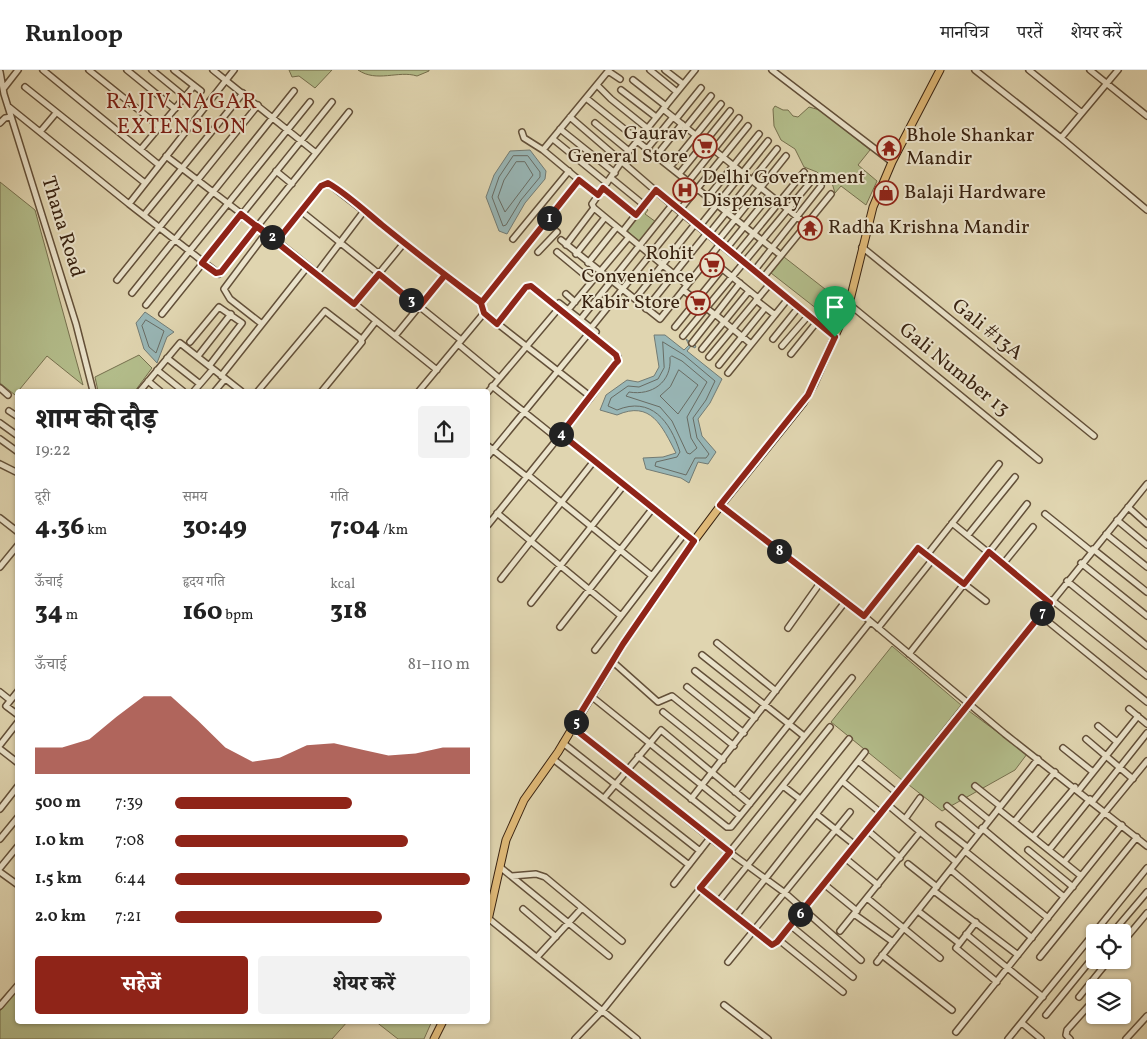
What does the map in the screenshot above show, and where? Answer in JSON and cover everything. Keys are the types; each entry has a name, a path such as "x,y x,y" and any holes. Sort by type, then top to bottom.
{"main road":[{"path":"490,910 500,867 516,813 553,759 612,661 694,541 720,505 808,395 849,304 873,207 892,162 940,70"},
{"path":"434,1039 442,1024"}],"street":[{"path":"0,99 18,70"},
{"path":"89,70 160,127"},
{"path":"127,70 175,109"},
{"path":"152,70 184,97"},
{"path":"174,70 201,91"},
{"path":"214,70 316,153"},
{"path":"129,204 234,70"},
{"path":"543,150 608,70 620,80"},
{"path":"650,70 677,92"},
{"path":"666,70 683,84"},
{"path":"695,70 629,151 623,163 592,204 594,208 674,274 697,300 751,344"},
{"path":"772,70 892,162"},
{"path":"974,70 1061,138 1147,210"},
{"path":"1028,70 1082,113"},
{"path":"1090,70 1147,116"},
{"path":"1061,138 1118,70"},
{"path":"45,71 160,165"},
{"name":"Thana Road","path":"0,72 11,117 76,324 92,389"},
{"path":"633,80 695,136 806,224"},
{"path":"597,85 647,128"},
{"path":"141,150 194,86"},
{"path":"25,87 145,183"},
{"path":"648,149 701,88"},
{"path":"621,90 656,117"},
{"path":"132,293 294,91"},
{"path":"144,215 243,93"},
{"path":"656,156 711,96"},
{"path":"586,98 778,253"},
{"path":"146,305 310,102"},
{"path":"162,314 332,102"},
{"path":"670,167 721,104"},
{"path":"117,280 258,105"},
{"path":"8,106 216,273 221,272 349,112"},
{"path":"679,174 730,111"},
{"path":"40,132 56,113"},
{"path":"0,123 5,118 11,117"},
{"path":"570,117 681,213 754,271 768,285 835,337"},
{"path":"688,182 739,118"},
{"path":"595,123 629,151"},
{"path":"490,454 623,290 697,189 748,126"},
{"path":"560,130 615,173"},
{"path":"522,132 524,138 543,150 598,195"},
{"path":"708,197 759,134"},
{"path":"553,139 644,205"},
{"path":"635,299 662,264 717,204 768,142"},
{"path":"646,309 777,149"},
{"path":"166,156 277,241 437,370"},
{"path":"561,240 660,320 709,258 735,218 785,157"},
{"path":"276,171 292,184"},
{"path":"513,239 569,171"},
{"path":"735,256 804,172"},
{"path":"683,336 813,179"},
{"path":"481,303 579,180"},
{"path":"277,241 324,183 331,185 481,303 484,313 591,398"},
{"path":"754,271 821,186"},
{"path":"603,188 636,215"},
{"path":"623,231 656,190"},
{"path":"766,274 831,194"},
{"path":"726,249 769,196"},
{"path":"580,320 672,205"},
{"path":"566,244 594,208"},
{"path":"301,211 419,307 499,378"},
{"path":"316,273 364,211"},
{"path":"576,254 603,220"},
{"path":"588,263 616,228"},
{"path":"538,252 557,232"},
{"path":"262,324 230,299 224,289 266,233"},
{"path":"568,310 629,236"},
{"path":"354,304 404,243"},
{"name":"Gali #13A","path":"862,247 1094,436"},
{"path":"557,252 592,281"},
{"path":"709,258 775,315"},
{"path":"216,389 262,324 308,266"},
{"path":"675,327 722,269"},
{"path":"394,336 445,275"},
{"path":"692,343 740,284"},
{"path":"709,358 768,285"},
{"path":"490,522 591,398 618,357 559,306 529,286 497,324"},
{"path":"702,349 749,291"},
{"path":"566,294 575,302"},
{"path":"728,373 787,300"},
{"name":"Gali Number 13","path":"849,304 1040,460"},
{"path":"559,306 568,310 590,331 596,332"},
{"path":"490,389 559,306"},
{"path":"190,342 218,307 242,323 196,389"},
{"path":"719,365 765,308"},
{"path":"773,339 798,308"},
{"path":"260,389 323,312 328,312 362,340"},
{"path":"422,389 484,313"},
{"path":"198,356 230,314"},
{"path":"782,346 808,316"},
{"path":"324,389 361,344 376,321"},
{"path":"791,354 816,323"},
{"path":"142,389 180,343 236,389"},
{"path":"167,358 200,384"},
{"path":"157,370 181,389"},
{"path":"148,381 158,389"},
{"path":"492,386 594,461 694,541"},
{"path":"0,388 8,395"},
{"path":"9,410 15,415"},
{"path":"0,423 15,434"},
{"path":"0,438 15,450"},
{"path":"490,448 652,576"},
{"path":"501,579 594,461"},
{"path":"0,464 15,472"},
{"path":"927,555 998,464"},
{"path":"968,535 1015,477"},
{"path":"700,888 772,945 779,940 970,704 1081,563 1147,484"},
{"path":"531,603 624,485"},
{"path":"1141,491 1147,496"},
{"path":"909,654 1027,504"},
{"path":"720,505 864,616 1147,846"},
{"path":"560,627 654,508"},
{"path":"1128,508 1147,524"},
{"path":"490,514 495,515 530,542 621,616"},
{"path":"1044,514 1147,592"},
{"path":"0,518 15,530"},
{"path":"1117,520 1147,545"},
{"path":"952,523 1147,676"},
{"path":"1004,564 1033,527"},
{"path":"595,650 685,533"},
{"path":"1106,534 1147,567"},
{"path":"0,566 15,548"},
{"path":"864,616 917,548 986,601"},
{"path":"878,628 933,559"},
{"path":"1081,563 1147,616"},
{"path":"1067,581 1147,646"},
{"path":"788,628 820,583"},
{"path":"691,799 845,602"},
{"path":"1040,615 1147,702"},
{"path":"735,792 870,622"},
{"path":"716,643 776,690"},
{"path":"702,655 804,736"},
{"path":"612,661 658,702 672,696 734,746"},
{"path":"695,671 755,718"},
{"path":"638,756 729,828 852,678"},
{"path":"687,687 744,733"},
{"path":"0,692 10,700"},
{"path":"15,694 6,706 15,713"},
{"path":"591,696 740,816"},
{"path":"1129,709 1147,724"},
{"path":"663,712 722,760"},
{"path":"1033,838 1093,772 1138,716"},
{"path":"0,745 15,726"},
{"path":"1098,726 1117,742"},
{"path":"572,727 628,769 710,838 784,893 861,960"},
{"path":"575,1039 602,1011 830,727"},
{"path":"604,798 661,730 750,804"},
{"path":"1049,850 1147,733"},
{"path":"718,902 848,739"},
{"path":"1086,739 1133,779"},
{"path":"563,743 700,851"},
{"path":"1063,748 1093,772"},
{"path":"0,750 15,761"},
{"path":"736,916 865,752"},
{"path":"553,759 689,865"},
{"path":"877,962 1038,759"},
{"path":"858,761 897,793"},
{"path":"1064,862 1147,761"},
{"path":"1014,822 1055,772"},
{"path":"842,781 881,813"},
{"path":"782,786 800,799"},
{"path":"975,786 1014,822 1081,876"},
{"path":"0,809 15,790"},
{"path":"904,819 920,798"},
{"path":"962,798 989,820"},
{"path":"888,805 956,862"},
{"path":"946,806 980,830 1064,897"},
{"path":"728,962 850,812"},
{"path":"816,814 855,845"},
{"path":"0,839 15,821"},
{"path":"938,825 1048,918"},
{"path":"956,1032 1122,825"},
{"path":"867,830 900,858"},
{"path":"840,931 920,832"},
{"path":"1040,958 1137,837"},
{"path":"674,884 710,838"},
{"path":"0,868 15,850"},
{"path":"1028,850 1072,887"},
{"path":"845,858 878,885"},
{"path":"908,864 1018,955"},
{"path":"500,867 609,956"},
{"path":"1017,1039 1010,1037 1147,868"},
{"path":"951,870 1032,938"},
{"path":"512,876 532,874 544,877 622,941"},
{"path":"1,875 15,883"},
{"path":"824,884 893,942"},
{"path":"1120,924 1147,892"},
{"path":"867,898 940,958"},
{"path":"523,908 556,937"},
{"path":"538,956 582,908"},
{"path":"918,911 959,943"},
{"path":"1131,932 1147,912"},
{"path":"490,920 538,956 637,1039"},
{"path":"976,922 959,943 956,950 996,982"},
{"path":"790,925 853,977"},
{"path":"966,934 1043,997"},
{"path":"779,940 843,992"},
{"path":"882,955 952,1010"},
{"path":"1046,1014 1086,966"},
{"path":"1079,997 1102,969"},
{"path":"0,1006 15,988"},
{"path":"724,1004 768,1039"},
{"path":"1070,1039 1066,1035 1067,1030 1086,1009"},
{"path":"1126,1039 1147,1016"},
{"path":"1022,1023 1041,1039"}],"green space":[{"path":"289,70 332,70 315,88 299,76 292,77"},
{"path":"358,70 429,71 417,76 402,74 373,76"},
{"path":"775,106 788,110 793,116 798,117 809,107 820,110 870,150 858,165 877,181 866,205 841,186 835,193 832,183 823,179 817,172 804,167 795,149 781,140 774,126 773,109"},
{"path":"0,182 35,210 83,385 47,356 20,389 15,389 15,395 0,383"},
{"path":"644,207 648,210 645,214 656,222 640,242 626,230"},
{"path":"784,257 839,300 831,320 771,273"},
{"path":"139,355 152,368 136,389 98,389 95,377"},
{"path":"892,646 961,705 902,780 831,722"},
{"path":"969,711 1027,754 1015,770 942,811 909,785"},
{"path":"15,992 15,1024 345,1024 332,1039 0,1039 0,1011"},
{"path":"379,1024 431,1024 424,1039 398,1039"}],"water":[{"path":"530,150 546,171 545,179 525,203 507,234 499,231 486,197 494,175 510,151"},
{"path":"145,312 174,332 167,337 157,363 144,349 136,323"},
{"path":"654,335 665,335 684,350 689,345 686,339 696,346 695,348 691,346 687,351 722,379 710,403 698,419 702,436 716,452 708,464 698,462 689,483 681,478 646,469 643,458 663,457 676,453 666,434 654,418 647,413 639,411 629,411 617,415 600,410 606,395 627,380 638,382 654,376 659,367"}],"place":[{"name":"Gaurav General Store","path":"705,146"},
{"name":"Bhole Shankar Mandir","path":"889,148"},
{"name":"Delhi Government Dispensary","path":"685,190"},
{"name":"Balaji Hardware","path":"886,193"},
{"name":"Radha Krishna Mandir","path":"810,228"},
{"name":"Rohit Convenience","path":"712,265"},
{"name":"Kabir Store","path":"698,303"}],"district":[{"name":"RAJIV NAGAR EXTENSION","path":"182,114"}],"route":[{"path":"835,337 768,285 656,190 636,215 603,188 598,195 579,180 481,303 328,183 324,183 321,186 277,241 257,226 221,272 218,274 202,263 241,214 277,241 331,284 354,304 379,274 419,307 445,275 481,303 484,313 497,324 526,287 531,286 618,357 618,361 591,398 561,434 694,541 623,644 572,727 628,769 710,838 730,852 700,888 772,945 777,942 937,746 1050,603 989,552 964,584 916,548 864,616 720,505 808,395 835,337"}]}
